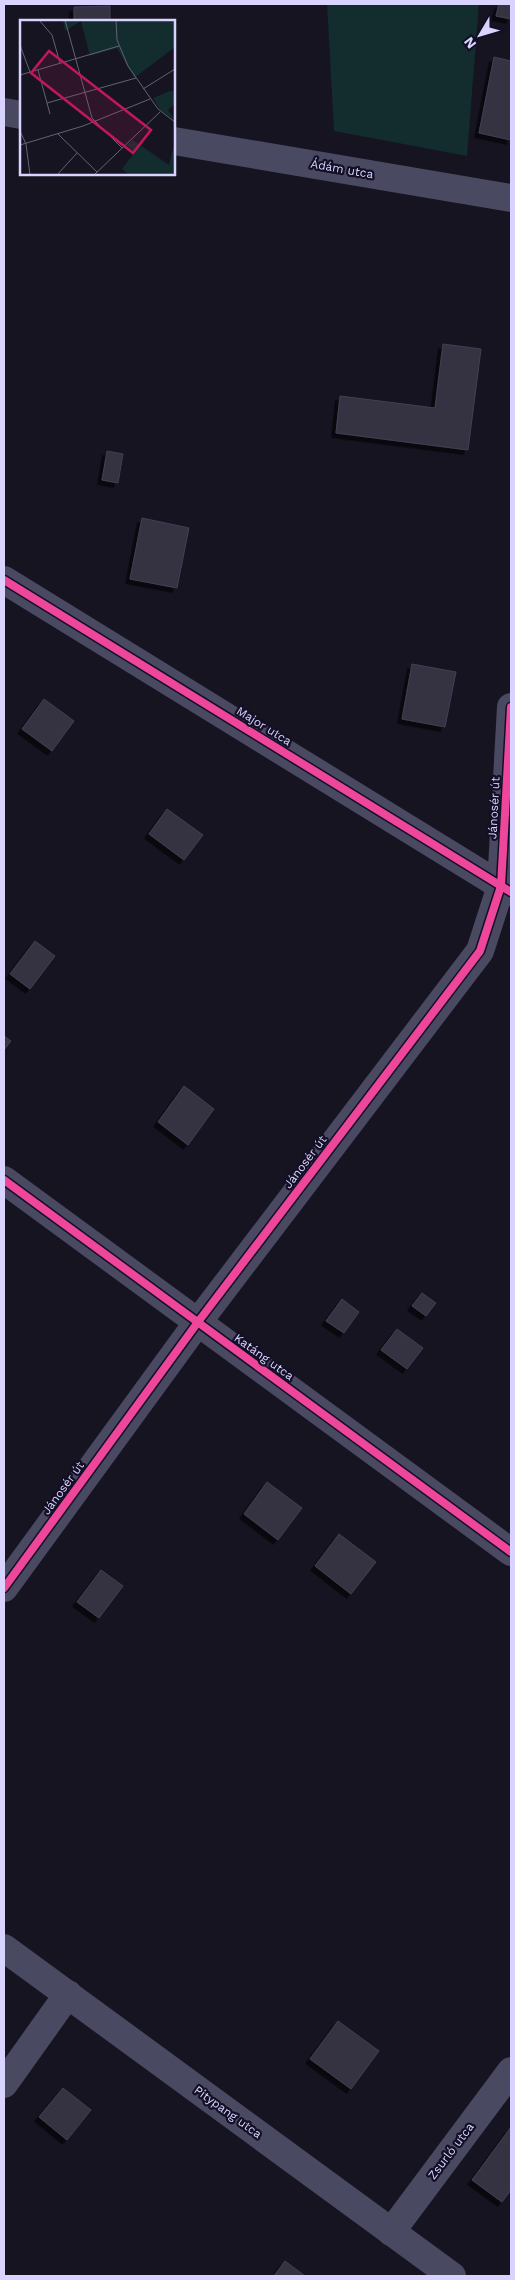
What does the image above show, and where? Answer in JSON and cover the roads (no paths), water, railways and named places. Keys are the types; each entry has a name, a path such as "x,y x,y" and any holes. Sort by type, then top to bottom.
{"street":[{"path":"4,112 20,115"},
{"name":"Ádám utca","path":"175,141 511,198"},
{"name":"Major utca","path":"4,580 64,615 506,889"},
{"name":"Jánosér út","path":"4,1588 198,1322 480,951 506,889 511,707"},
{"name":"Katáng utca","path":"4,1180 511,1552"},
{"name":"Pitypang utca","path":"4,1948 452,2276"},
{"path":"4,2084 68,1994"},
{"name":"Zsurló utca","path":"392,2232 511,2070"}]}
